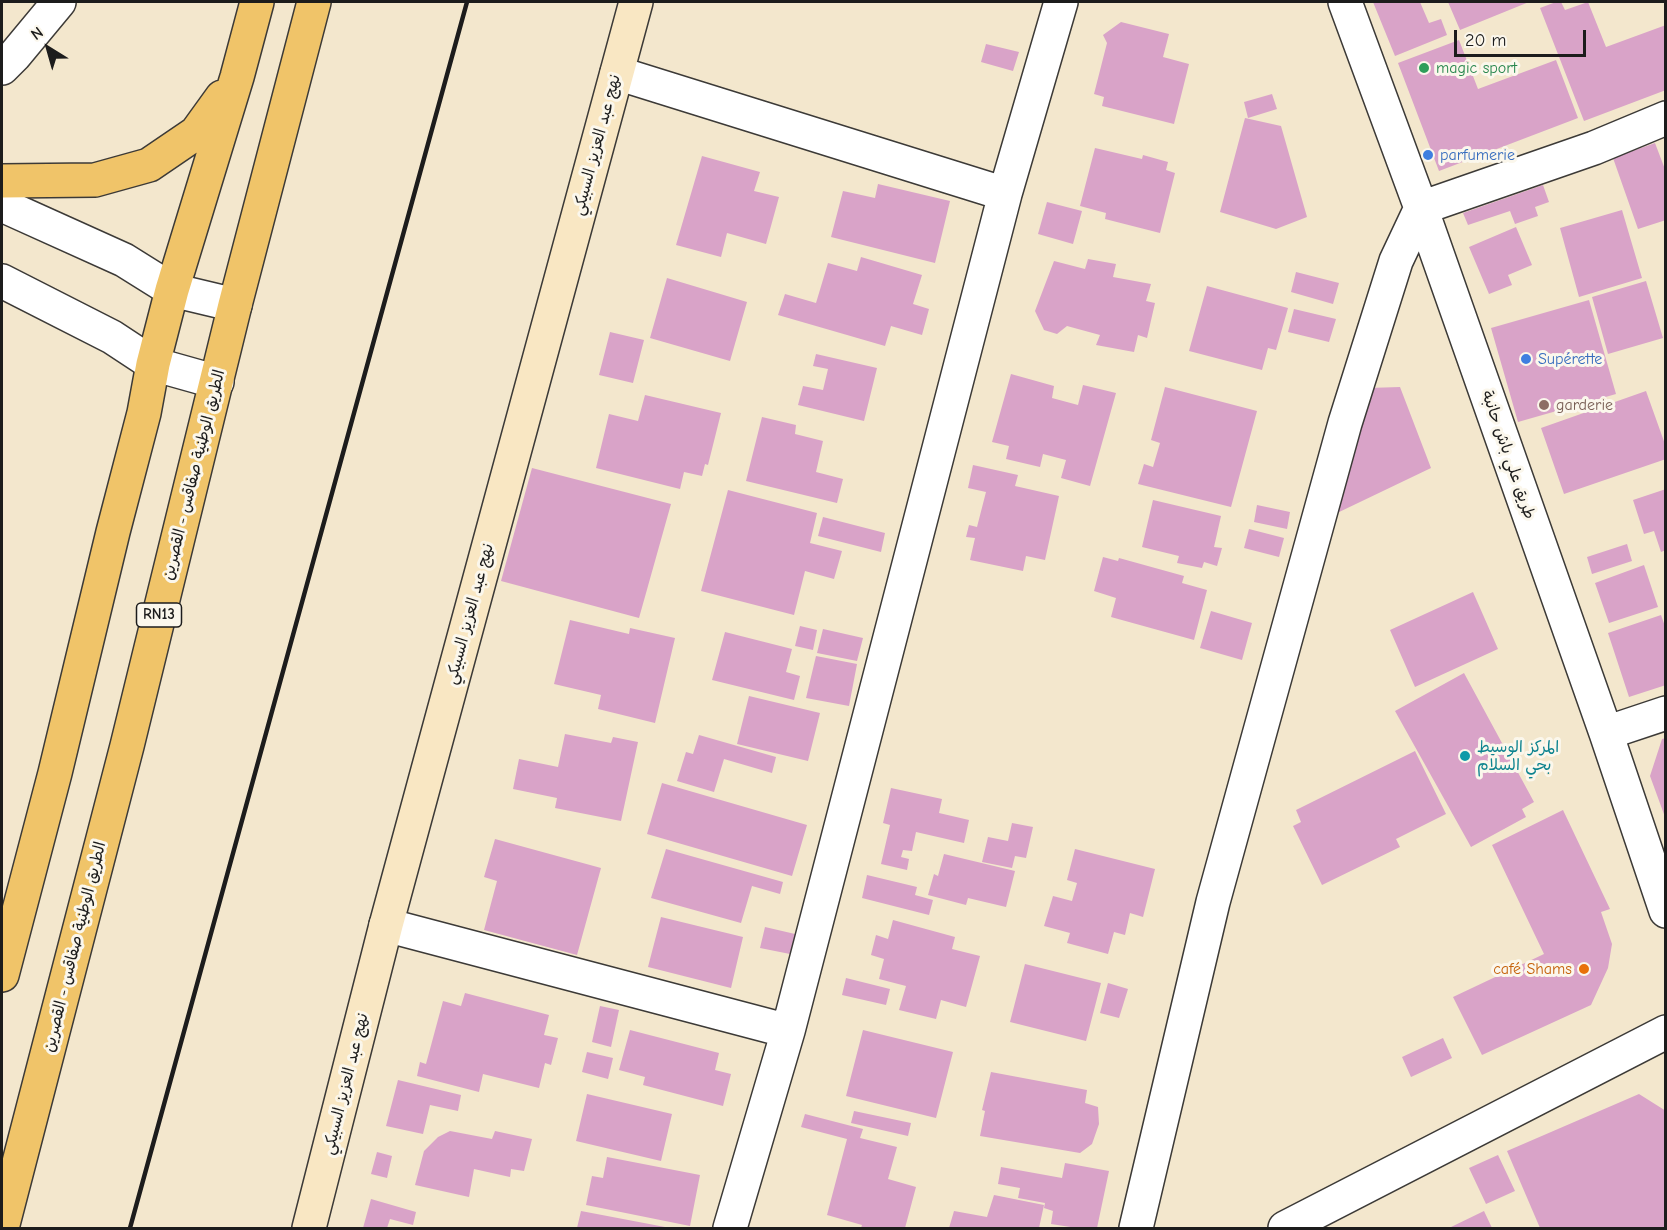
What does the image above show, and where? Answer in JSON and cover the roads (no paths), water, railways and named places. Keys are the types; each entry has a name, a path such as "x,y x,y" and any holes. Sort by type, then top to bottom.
{"main road":[{"path":"2,975 55,773 172,290 237,77 256,2"},
{"name":"الطريق الوطنية صفاقس - القصرين","path":"2,1228 127,746 235,305 314,2"},
{"path":"2,181 95,180 149,165 196,133 237,77"}],"street":[{"path":"2,68 58,2"},
{"name":"نهج عبد العزيز السبيكي","path":"309,1228 386,925 636,2"},
{"path":"730,1228 788,1031 1005,194 1061,2"},
{"name":"طريق علي باش حانبة","path":"1345,2 1421,208 1606,733 1665,911"},
{"path":"617,74 1005,194"},
{"path":"1136,1228 1213,902 1342,435 1396,261 1421,208 1594,148 1665,118"},
{"path":"2,205 124,260 172,290 235,305"},
{"path":"2,281 112,337 153,364 216,382"},
{"path":"1606,733 1665,713"},
{"path":"386,925 788,1031"},
{"path":"1284,1228 1665,1032"}],"railway":[{"path":"130,1228 467,2"}],"place":[{"name":"magic sport","path":"1424,68"},
{"name":"parfumerie","path":"1428,155"},
{"name":"Supérette","path":"1526,359"},
{"name":"garderie","path":"1544,405"},
{"name":"المركز الوسيط بحي السلام","path":"1465,756"},
{"name":"café Shams","path":"1584,969"}]}
